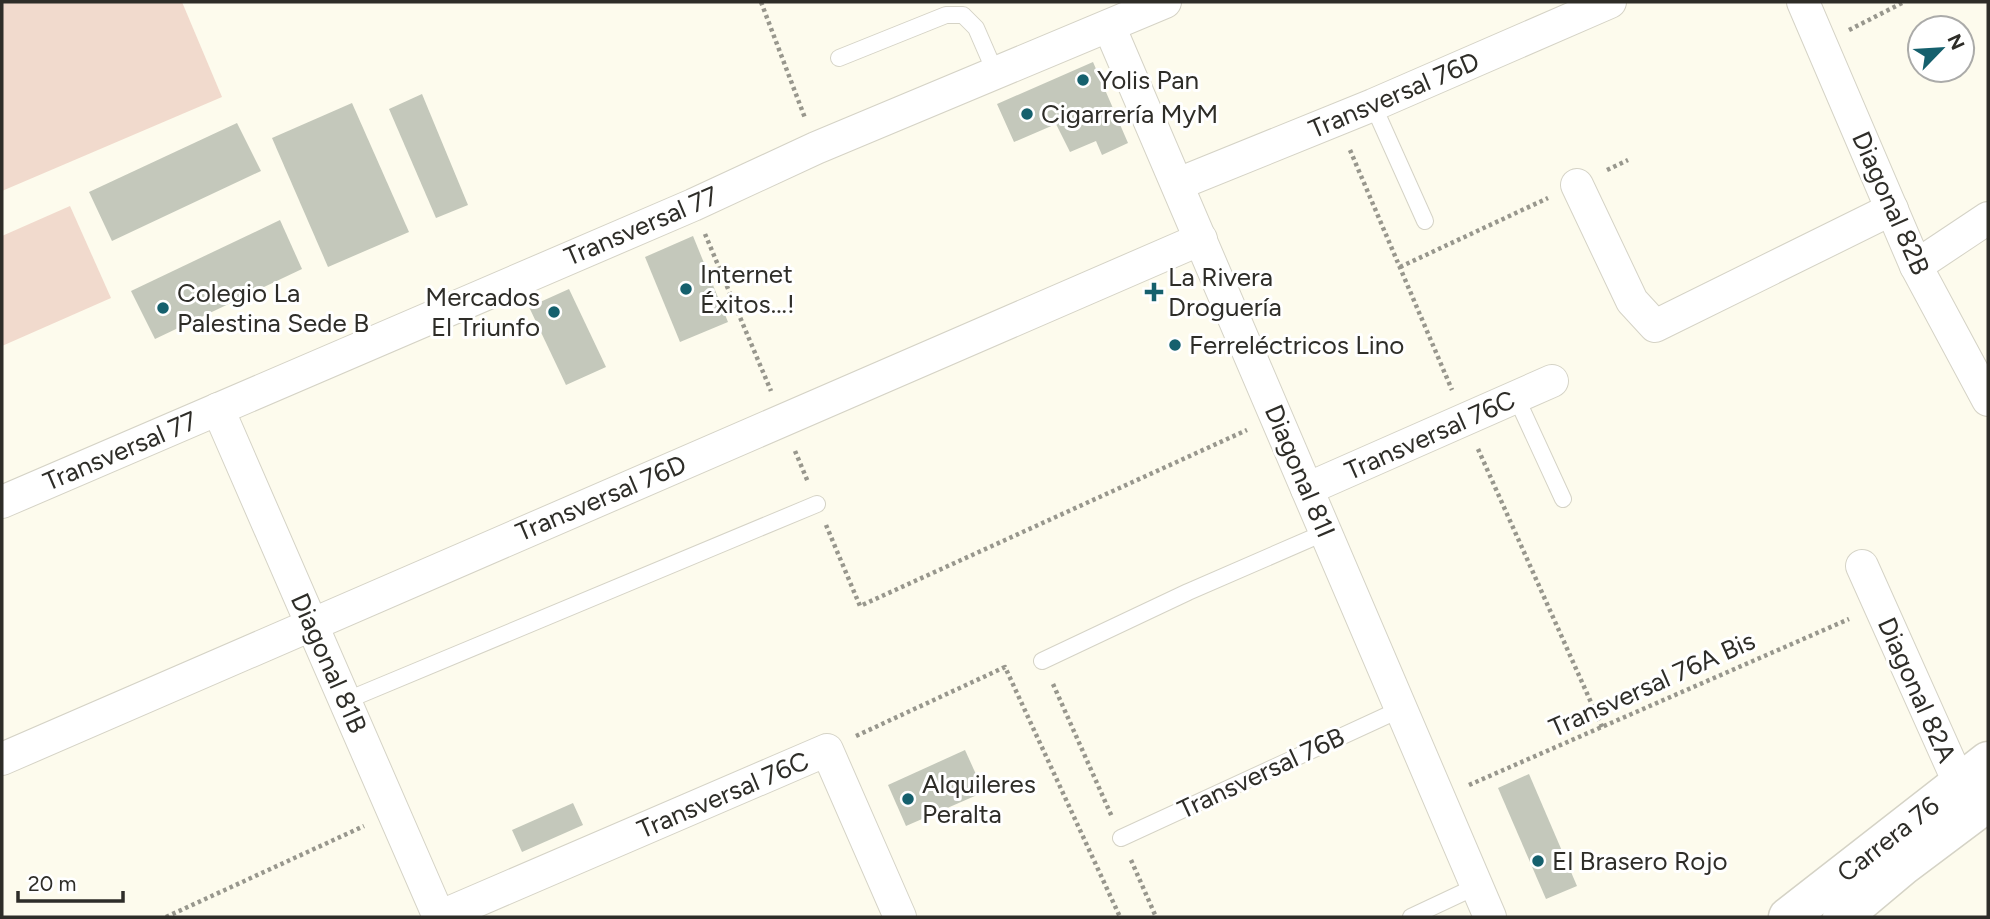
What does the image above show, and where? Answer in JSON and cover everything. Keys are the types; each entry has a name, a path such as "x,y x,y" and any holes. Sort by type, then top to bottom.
{"main road":[{"name":"Carrera 76","path":"1788,917 1977,790"},
{"name":"Carrera 76","path":"1842,917 1903,865 1977,790"}],"street":[{"name":"Transversal 77","path":"2,502 817,148 1165,2"},
{"name":"Transversal 76D","path":"1178,184 1373,105 1610,2"},
{"name":"Diagonal 82B","path":"1803,2 1916,266 1988,400"},
{"name":"Diagonal 81I","path":"1109,26 1490,917"},
{"path":"1577,184 1632,301 1655,326 1892,209"},
{"path":"1916,266 1988,218"},
{"name":"Transversal 76D","path":"2,759 1201,239"},
{"name":"Transversal 76C","path":"1307,489 1552,381"},
{"name":"Diagonal 81B","path":"218,409 439,917"},
{"name":"Diagonal 82A","path":"1862,566 1977,790"},
{"path":"827,750 900,917"},
{"name":"Transversal 76C","path":"439,917 827,750"}],"lane":[{"path":"839,58 946,15 963,15 976,28 996,74"},
{"path":"1373,105 1425,221"},
{"path":"1516,397 1563,499"},
{"path":"345,701 817,504"},
{"path":"1042,661 1188,592 1326,532"},
{"name":"Transversal 76B","path":"1121,838 1401,709"},
{"path":"1411,917 1477,887"}],"path":[{"path":"761,2 817,148"},
{"path":"1821,44 1904,2"},
{"path":"1400,267 1628,160"},
{"path":"860,606 1277,417"},
{"name":"Transversal 76A Bis","path":"1439,798 1880,605"},
{"path":"1042,661 1156,917"},
{"name":"Transversal 76C","path":"827,750 1005,667 1120,917"},
{"path":"166,917 394,812"}],"shaded area":[{"path":"2,2 182,2 222,97 2,191"},
{"path":"70,206 111,298 2,346 2,236"}],"building":[{"path":"1093,62 1128,143 1102,155 1096,141 1070,152 1056,124 1014,142 997,104"},
{"path":"422,94 468,205 436,218 389,109"},
{"path":"352,103 409,232 328,267 272,138"},
{"path":"237,123 261,171 112,241 89,192"},
{"path":"280,220 302,269 155,339 131,291"},
{"name":"Internet Éxitos...!","path":"693,236 728,322 680,342 645,257"},
{"path":"569,289 606,367 566,385 529,307"},
{"path":"965,750 984,792 906,826 888,785"},
{"path":"1529,774 1577,886 1546,899 1498,788"},
{"path":"573,803 583,825 522,852 512,830"}],"place":[{"name":"Yolis Pan","path":"1083,80"},
{"name":"Cigarrería MyM","path":"1027,114"},
{"name":"Internet Éxitos...!","path":"686,289"},
{"name":"La Rivera Droguería","path":"1154,292"},
{"name":"Colegio La Palestina Sede B","path":"163,308"},
{"name":"Mercados El Triunfo","path":"554,312"},
{"name":"Ferreléctricos Lino","path":"1175,345"},
{"name":"Alquileres Peralta","path":"908,799"},
{"name":"El Brasero Rojo","path":"1538,861"}]}
